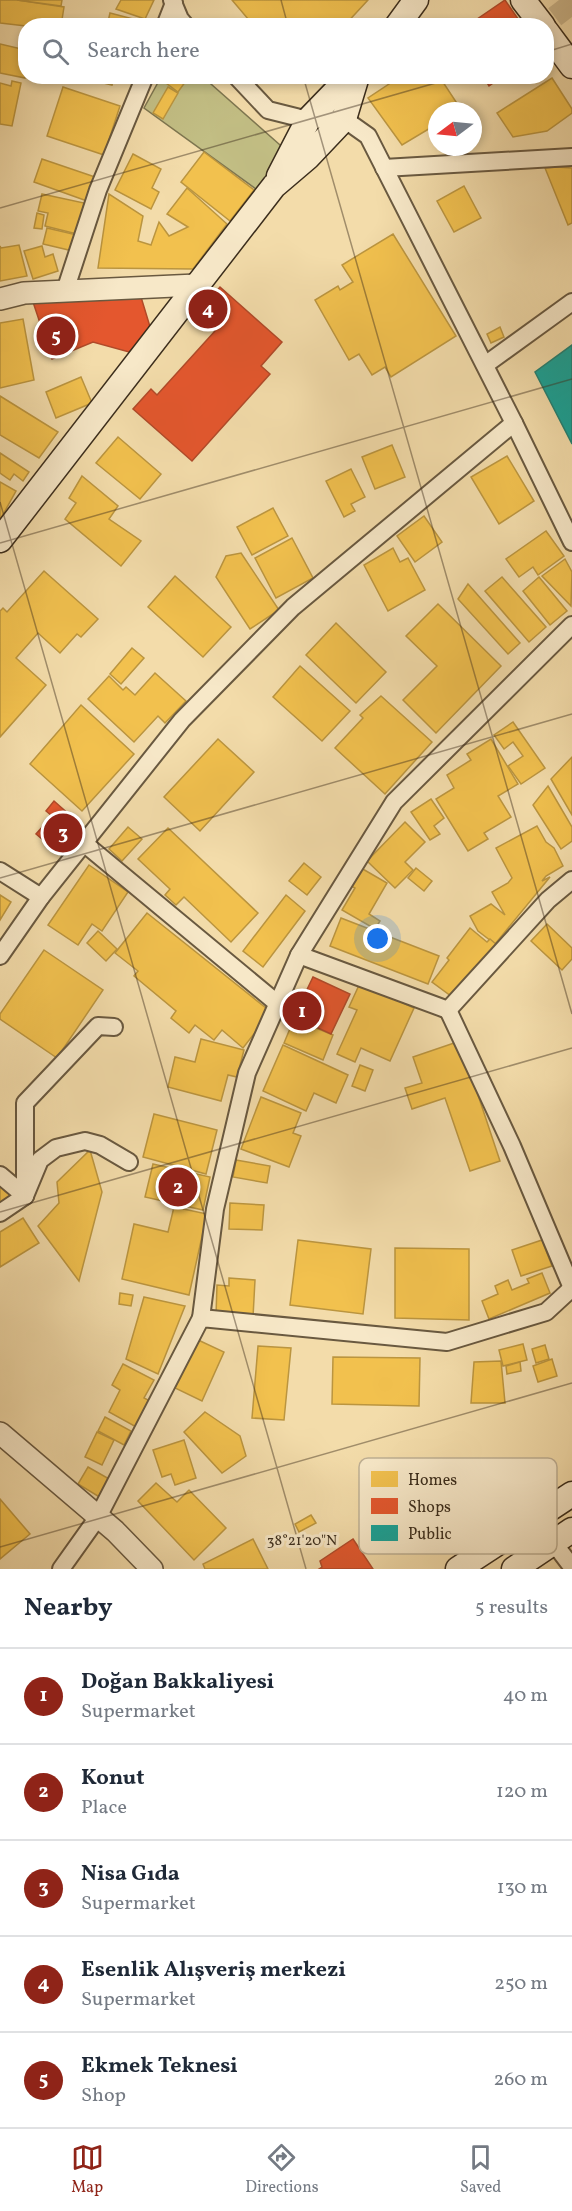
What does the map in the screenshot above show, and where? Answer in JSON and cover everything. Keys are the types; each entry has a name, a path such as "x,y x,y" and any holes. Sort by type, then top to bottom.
{"main road":[{"path":"523,0 537,18"},
{"path":"543,18 544,0"},
{"path":"554,42 572,66"},
{"path":"274,186 308,120 345,84"},
{"path":"0,540 274,186 308,156 344,118 354,84"},
{"path":"557,1504 572,1494"},
{"path":"458,1569 481,1554"},
{"path":"514,1569 536,1554"}],"street":[{"path":"168,18 173,2"},
{"path":"173,2 180,18"},
{"path":"65,291 98,190 142,84"},
{"path":"244,84 268,110 308,120 344,118 368,136 572,542"},
{"path":"384,168 572,157"},
{"path":"0,299 24,293 196,285"},
{"path":"485,365 572,302"},
{"path":"0,956 41,897 182,720 293,607 514,423"},
{"path":"61,1569 98,1517 201,1318 215,1209 247,1073 299,955 394,802 572,625"},
{"path":"85,844 278,1004"},
{"path":"0,871 41,897"},
{"path":"448,1010 548,900 572,880"},
{"path":"201,1318 447,1342 546,1312 572,1288 512,1146 448,1010 299,955"},
{"path":"25,1196 25,1103 98,1026 114,1027"},
{"path":"0,1213 25,1196 40,1160 56,1148 85,1141 100,1145 129,1162"},
{"path":"0,1175 25,1196"},
{"path":"0,1433 114,1531 152,1569"},
{"path":"114,1531 133,1569"},
{"path":"563,1536 572,1567"}],"shaded area":[{"path":"157,84 211,84 288,152 256,189 144,108"}],"building: Homes":[{"path":"0,0 17,0 64,7 62,18 18,18 18,25 0,23"},
{"path":"17,0 62,0 61,6"},
{"path":"121,0 154,0 145,18 116,9"},
{"path":"232,0 368,0 351,18 247,18"},
{"path":"110,13 129,18 109,18"},
{"path":"0,44 18,48 18,77 0,73"},
{"path":"12,81 21,84 12,126 0,124 0,83 11,86"},
{"path":"554,81 572,109 572,113 547,131 513,137 497,113 543,84 554,84"},
{"path":"167,84 184,84 178,92"},
{"path":"389,84 444,84 456,102 428,102 428,129 402,145 368,98"},
{"path":"63,87 120,106 104,155 47,136"},
{"path":"168,87 178,93 163,119 153,113"},
{"path":"204,152 254,190 230,221 181,182"},
{"path":"133,154 161,169 152,188 159,192 151,209 115,190"},
{"path":"42,159 95,177 87,201 34,182"},
{"path":"545,168 572,168 572,223 568,225"},
{"path":"464,186 481,218 454,232 437,201"},
{"path":"187,188 227,224 193,269 98,268 109,194 143,216 138,241 151,245 159,222 169,236 188,227 167,214"},
{"path":"42,194 84,203 77,234 45,226 48,213 38,211"},
{"path":"37,213 44,215 42,229 34,228"},
{"path":"47,228 77,235 73,251 43,244"},
{"path":"393,234 456,336 391,377 385,367 372,375 359,354 349,360 315,300 338,286 340,290 353,282 342,265"},
{"path":"19,245 27,276 0,281 0,246 1,248"},
{"path":"42,246 45,257 53,254 58,271 33,279 24,251"},
{"path":"23,319 34,380 0,388 0,323"},
{"path":"500,327 504,337 491,343 487,334"},
{"path":"81,377 92,403 56,418 46,392"},
{"path":"0,396 58,432 39,458 0,435"},
{"path":"118,437 161,474 140,499 96,463"},
{"path":"392,445 405,477 375,489 362,457"},
{"path":"0,453 29,472 23,481 14,474 10,480 0,473"},
{"path":"507,456 534,501 499,524 471,477"},
{"path":"351,469 365,497 351,504 355,511 344,517 326,481"},
{"path":"82,476 118,506 109,519 141,541 121,566 65,519 76,503 69,498"},
{"path":"0,482 16,491 0,520"},
{"path":"273,508 288,536 252,555 237,527"},
{"path":"424,516 442,542 415,562 397,536"},
{"path":"546,531 564,556 538,575 533,567 519,577 506,559"},
{"path":"292,538 313,578 276,598 255,558"},
{"path":"393,548 400,562 408,558 425,590 388,611 364,565"},
{"path":"241,553 279,610 250,629 216,577 226,556"},
{"path":"565,559 572,572 571,606 542,576"},
{"path":"44,571 98,619 81,637 77,634 60,653 38,633 16,658 46,685 0,737 0,611 3,608 7,612"},
{"path":"175,576 231,627 203,657 148,607"},
{"path":"502,577 546,627 529,642 485,591"},
{"path":"539,577 567,611 550,625 523,591"},
{"path":"468,584 520,643 508,654 458,599"},
{"path":"438,604 501,666 436,733 403,700 437,666 406,636"},
{"path":"336,623 386,672 356,703 306,655"},
{"path":"132,648 144,658 121,684 110,674"},
{"path":"300,666 350,711 322,741 273,697"},
{"path":"155,673 186,701 165,723 158,716 134,742 88,699 109,676 123,690 126,687 135,695"},
{"path":"381,696 432,742 385,794 335,748 363,718 360,715"},
{"path":"81,705 134,754 82,811 30,764"},
{"path":"513,722 545,768 521,784 508,766 523,756 513,742 504,749 494,735"},
{"path":"218,739 254,772 200,831 164,797"},
{"path":"491,739 518,784 498,796 511,817 484,833 488,839 468,851 436,799 454,788 447,775 471,760 467,754"},
{"path":"572,757 572,815 551,779"},
{"path":"548,786 572,827 572,841 561,849 533,805"},
{"path":"431,799 444,818 434,826 440,834 430,840 411,812"},
{"path":"405,822 425,842 405,862 413,870 395,888 367,861"},
{"path":"537,826 546,842 554,848 563,866 546,876 542,881 550,877 495,944 478,931 470,916 491,904 505,915 492,892 508,883 512,878 496,848"},
{"path":"128,827 142,839 122,861 109,849"},
{"path":"168,828 258,913 231,942 184,897 176,905 165,895 170,889 138,859"},
{"path":"304,863 321,877 307,895 289,881"},
{"path":"89,865 128,892 102,931 92,924 78,945 48,925"},
{"path":"361,868 387,883 369,914 380,921 375,929 342,910 355,888 351,886"},
{"path":"416,868 432,881 424,891 408,878"},
{"path":"0,895 11,902 0,920"},
{"path":"286,895 305,911 263,967 243,951"},
{"path":"147,913 271,1012 243,1048 222,1030 214,1040 195,1025 189,1033 171,1018 176,1011 134,976 138,971 115,953"},
{"path":"341,918 439,956 428,984 330,946"},
{"path":"547,924 572,948 572,959 562,970 531,941"},
{"path":"470,928 487,942 490,939 497,945 455,999 432,982"},
{"path":"98,931 117,949 106,961 87,943"},
{"path":"44,950 103,990 57,1058 0,1019 0,1014"},
{"path":"360,983 414,1008 390,1061 361,1048 355,1062 337,1054 357,1010 349,1007"},
{"path":"294,1019 333,1035 323,1060 284,1043"},
{"path":"201,1039 244,1050 237,1077 228,1075 221,1101 168,1087 175,1057 195,1062"},
{"path":"460,1041 500,1161 470,1171 445,1098 412,1109 405,1088 422,1083 413,1057"},
{"path":"283,1045 348,1075 336,1103 314,1093 306,1111 263,1091"},
{"path":"360,1065 373,1070 365,1091 352,1086"},
{"path":"261,1097 301,1113 293,1133 301,1136 289,1167 241,1149"},
{"path":"154,1114 217,1130 206,1174 143,1157"},
{"path":"90,1150 102,1192 79,1281 38,1226 59,1203 57,1182"},
{"path":"236,1160 270,1166 267,1183 233,1177"},
{"path":"153,1164 210,1177 203,1210 145,1197"},
{"path":"0,1183 13,1194 0,1208"},
{"path":"230,1203 264,1205 262,1230 229,1229"},
{"path":"174,1207 207,1214 189,1295 122,1279 134,1224 168,1232"},
{"path":"23,1218 39,1243 0,1267 0,1232"},
{"path":"298,1240 371,1249 363,1314 290,1305"},
{"path":"542,1240 552,1266 521,1276 512,1250"},
{"path":"395,1248 469,1249 469,1320 395,1318"},
{"path":"542,1273 550,1293 489,1319 482,1301 498,1294 495,1286 508,1280 512,1290 529,1283 527,1279"},
{"path":"229,1278 255,1280 253,1317 216,1315 217,1285 229,1286"},
{"path":"120,1293 133,1295 131,1306 119,1304"},
{"path":"144,1297 185,1306 158,1374 126,1359"},
{"path":"196,1339 224,1352 202,1401 175,1388"},
{"path":"523,1344 527,1360 503,1366 499,1350"},
{"path":"545,1345 549,1359 536,1363 532,1349"},
{"path":"258,1346 291,1348 284,1420 252,1418"},
{"path":"333,1357 420,1358 419,1406 332,1404"},
{"path":"552,1359 557,1376 538,1382 533,1366"},
{"path":"501,1361 505,1403 471,1403 474,1362"},
{"path":"520,1362 521,1371 507,1374 506,1366"},
{"path":"123,1364 154,1380 144,1398 152,1402 138,1428 109,1412 120,1390 112,1385"},
{"path":"205,1412 240,1436 246,1456 222,1473 184,1432"},
{"path":"105,1417 131,1431 124,1445 98,1431"},
{"path":"97,1432 114,1440 102,1465 85,1457"},
{"path":"184,1440 196,1478 175,1485 171,1474 162,1477 153,1450"},
{"path":"88,1467 111,1480 101,1498 78,1484"},
{"path":"156,1483 177,1502 189,1490 226,1528 194,1560 138,1501"},
{"path":"0,1499 30,1534 0,1559"},
{"path":"311,1515 316,1523 299,1532 295,1524"},
{"path":"253,1539 268,1569 205,1569 203,1564"}],"building: Shops":[{"path":"505,0 517,18 479,18"},
{"path":"220,287 282,342 261,366 270,374 192,461 133,409 151,389 157,395 215,331 196,315"},
{"path":"141,297 151,330 129,352 93,342 52,359 33,302"},
{"path":"54,801 80,824 56,851 36,834 52,816 46,811"},
{"path":"313,977 350,994 331,1034 294,1017"},
{"path":"353,1539 359,1548 359,1554 363,1554 373,1569 319,1569 322,1567 320,1561"}],"building: Public":[{"path":"572,345 572,444 535,372"}],"tunnel":[{"path":"559,0 572,17"}],"place":[{"name":"Esenlik Alışveriş merkezi","path":"208,309"},
{"name":"Ekmek Teknesi","path":"56,336"},
{"name":"Nisa Gıda","path":"63,833"},
{"name":"Doğan Bakkaliyesi","path":"302,1011"},
{"name":"Konut","path":"178,1187"}]}
